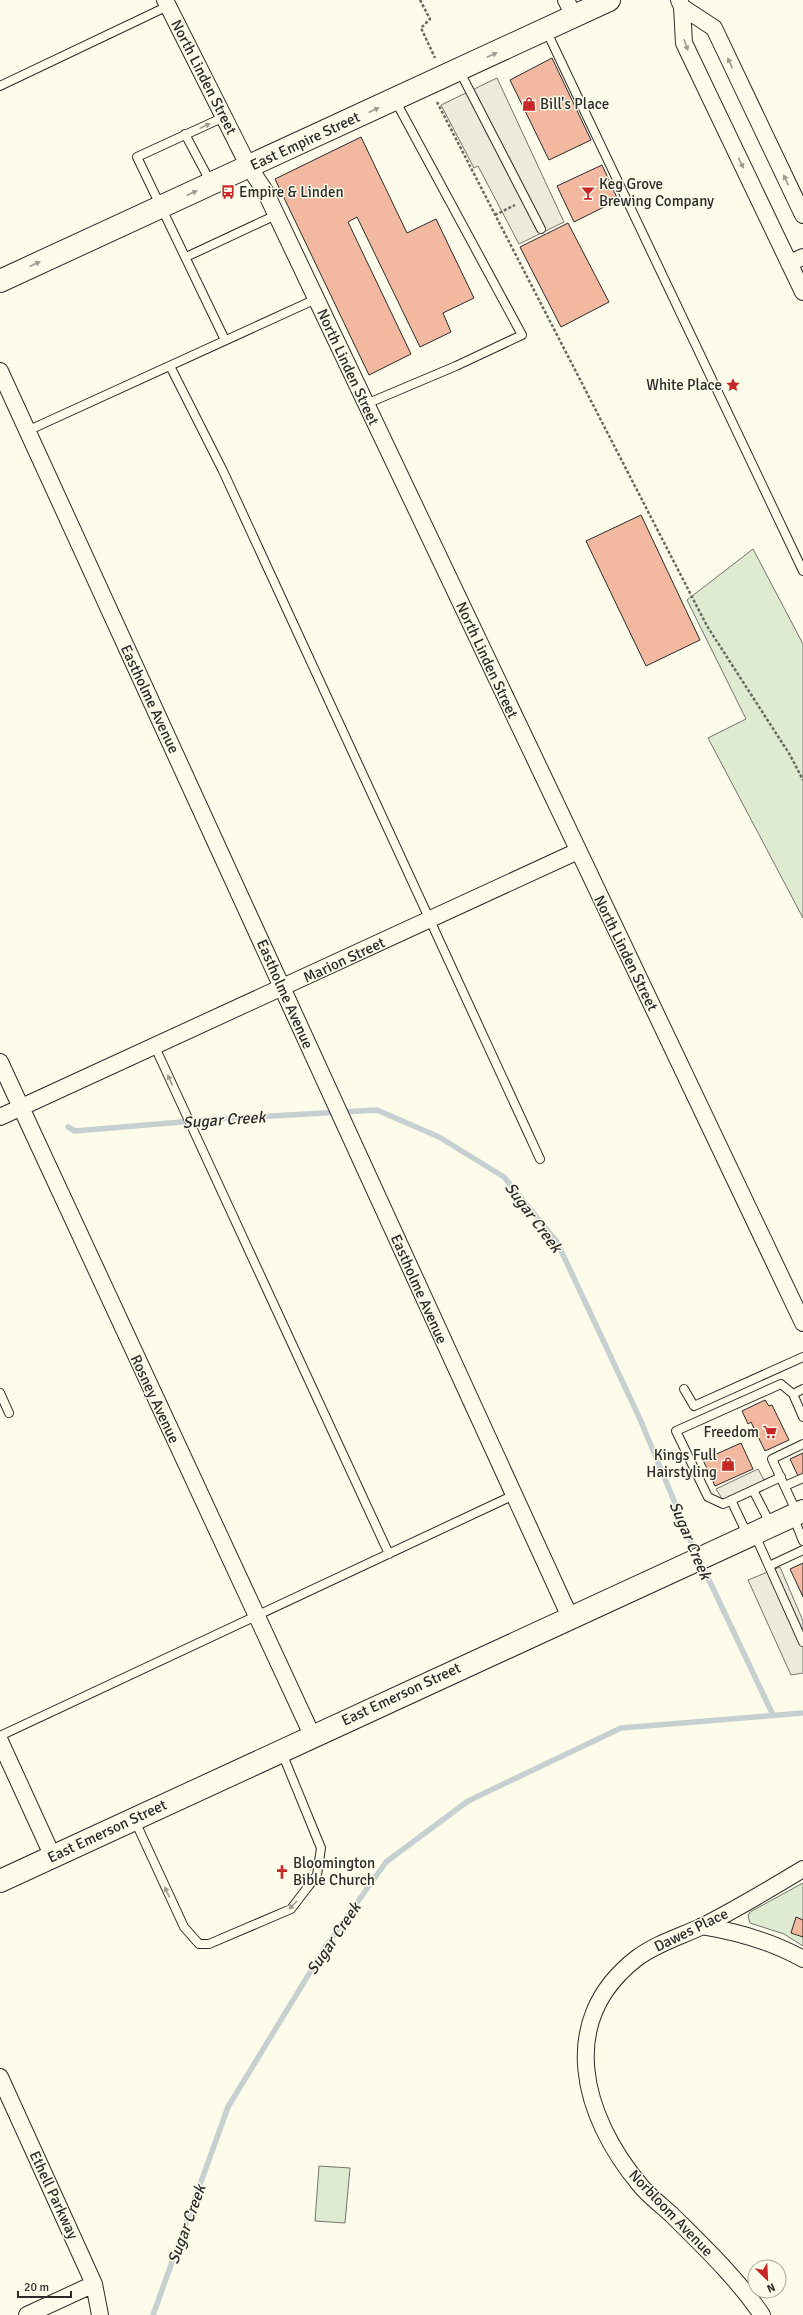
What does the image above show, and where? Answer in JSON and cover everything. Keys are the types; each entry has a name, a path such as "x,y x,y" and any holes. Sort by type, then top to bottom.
{"main road":[{"name":"East Empire Street","path":"0,281 546,30 570,8 609,0"},
{"name":"East Emerson Street","path":"0,1881 312,1735 798,1513"}],"street":[{"name":"North Linden Street","path":"166,3 249,167 276,214 803,1323"},
{"path":"681,3 714,28 803,215"},
{"path":"681,3 684,43 796,260 803,292"},
{"name":"Eastholme Avenue","path":"0,371 570,1617"},
{"name":"Marion Street","path":"0,1117 21,1109 578,852"},
{"name":"Rosney Avenue","path":"0,1062 312,1735"},
{"path":"0,1741 53,1857"},
{"name":"Dawes Place","path":"597,2010 614,1981 638,1958 652,1949 702,1926 803,1870"},
{"path":"702,1926 756,1937 803,1959"},
{"name":"Norbloom Avenue","path":"597,2010 587,2042 586,2075 593,2108 612,2145 641,2186 734,2278 749,2295 762,2315"},
{"name":"Ethell Parkway","path":"0,2078 94,2284 100,2315"},
{"path":"27,2315 94,2284"}],"lane":[{"path":"0,86 166,3"},
{"path":"546,30 803,572"},
{"path":"452,74 526,200 541,229"},
{"path":"366,404 456,366 522,335 395,100"},
{"path":"224,117 137,157 162,206 224,340"},
{"path":"185,134 212,184"},
{"path":"186,257 276,214"},
{"path":"27,431 316,299"},
{"path":"170,366 222,471 540,1159"},
{"path":"155,1047 389,1554"},
{"path":"684,1389 694,1406 803,1357"},
{"path":"780,1477 723,1504 708,1497 676,1431 781,1384 793,1394 803,1417"},
{"path":"793,1394 803,1389"},
{"path":"0,1393 9,1413"},
{"path":"803,1444 772,1459 798,1513 803,1542"},
{"path":"785,1486 803,1478"},
{"path":"750,1535 753,1490"},
{"path":"0,1736 514,1495"},
{"path":"731,1500 769,1566 803,1642"},
{"path":"769,1566 803,1550"},
{"path":"134,1819 184,1927 199,1944 209,1944 291,1909 317,1875 321,1848 280,1750"}],"path":[{"path":"420,0 430,19 421,28 452,74"},
{"path":"441,99 436,102 707,626 790,755 803,780"},
{"path":"495,215 526,200"}],"green space":[{"path":"753,549 803,644 803,918 708,738 746,719 687,600"},
{"path":"803,1883 803,1946 784,1934 750,1923 748,1916 750,1912"},
{"path":"319,2166 350,2168 345,2223 315,2221"}],"shaded area":[{"path":"497,78 564,222 519,244 478,166 474,168 441,105"},
{"path":"758,1469 768,1487 726,1505 716,1489"},
{"path":"780,1567 803,1621 803,1673 791,1675 748,1580"}],"building":[{"path":"552,58 591,140 549,160 510,80"},
{"path":"361,137 407,233 436,219 474,298 443,313 451,332 420,347 357,217 348,222 411,354 369,375 275,179"},
{"name":"Keg Grove Brewing Company","path":"602,165 618,200 574,222 557,186"},
{"path":"568,223 609,302 561,327 520,247"},
{"path":"641,515 700,640 646,666 586,541"},
{"name":"Freedom","path":"765,1400 769,1406 772,1405 789,1440 765,1451 751,1422 748,1424 742,1411"},
{"name":"Kings Full Hairstyling","path":"741,1443 753,1469 715,1486 703,1460"},
{"name":"Freedom","path":"803,1453 803,1474 798,1476 790,1459"},
{"path":"803,1563 803,1597 790,1569"},
{"path":"796,1917 803,1920 803,1937 791,1933"}],"waterway":[{"name":"Sugar Creek","path":"68,1127 75,1131 217,1119 377,1110 439,1137 504,1177 557,1242 640,1419 697,1556"},
{"name":"Sugar Creek","path":"701,1563 773,1715"},
{"name":"Sugar Creek","path":"153,2315 228,2107 326,1946 386,1862 468,1801 621,1728 803,1713"}],"place":[{"name":"Bill's Place","path":"529,104"},
{"name":"Empire & Linden","path":"228,192"},
{"name":"Keg Grove Brewing Company","path":"588,193"},
{"name":"White Place","path":"733,385"},
{"name":"Freedom","path":"770,1432"},
{"name":"Kings Full Hairstyling","path":"728,1464"},
{"name":"Bloomington Bible Church","path":"282,1872"}]}
